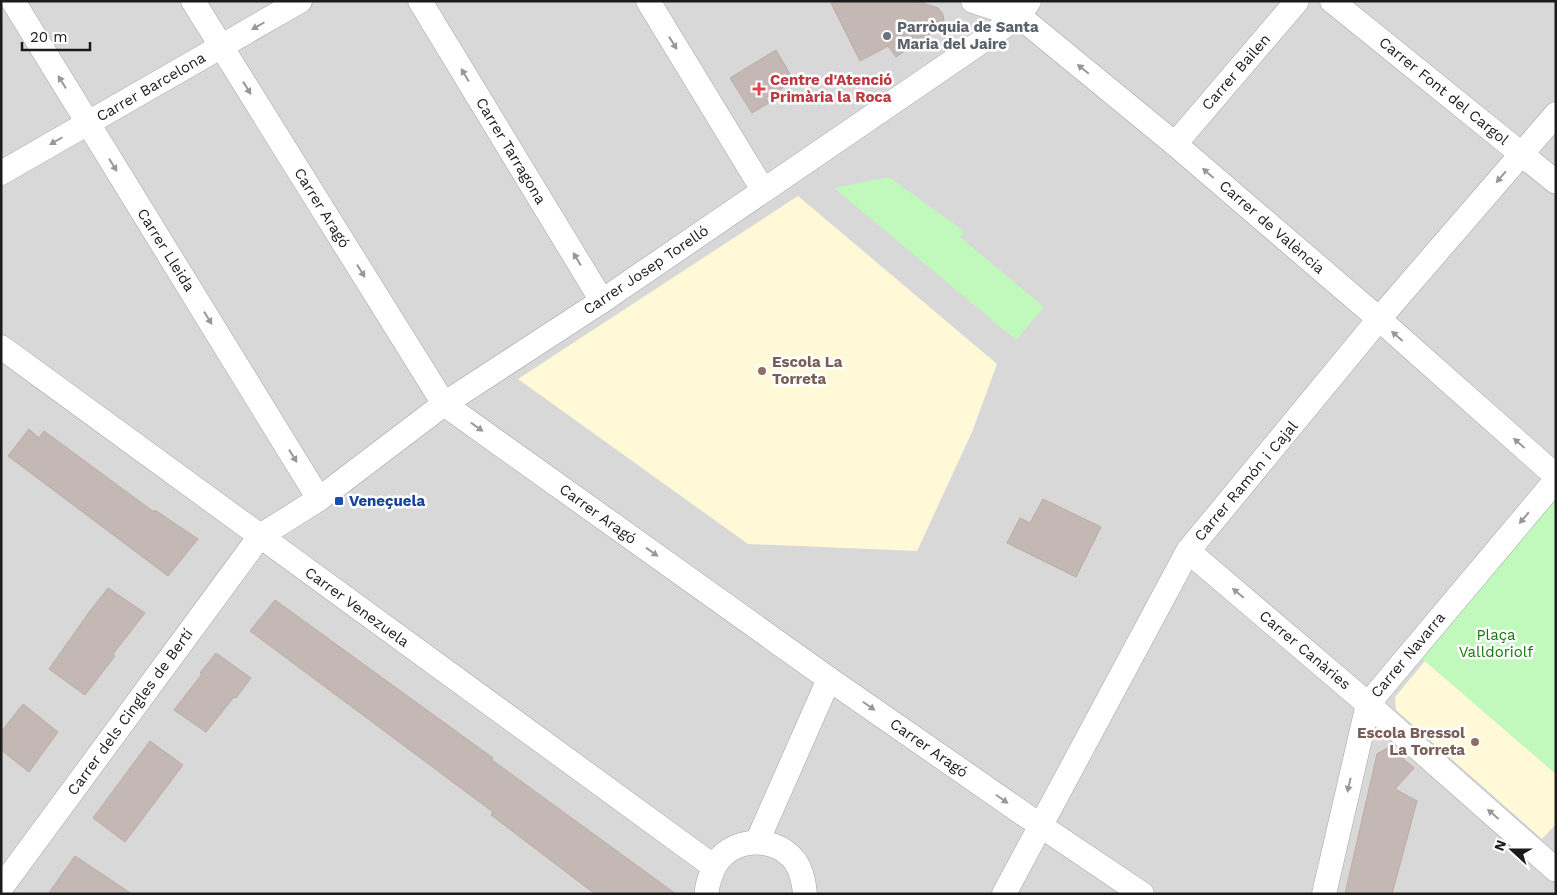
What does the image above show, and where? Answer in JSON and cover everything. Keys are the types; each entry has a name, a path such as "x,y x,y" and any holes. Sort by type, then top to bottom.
{"street":[{"name":"Carrer Lleida","path":"12,1 319,499"},
{"name":"Carrer Aragó","path":"193,1 444,404 829,678 1142,894"},
{"name":"Carrer Barcelona","path":"1,173 300,1"},
{"name":"Carrer Tarragona","path":"420,1 602,301"},
{"path":"648,1 763,190"},
{"name":"Carrer de València","path":"973,1 1024,9 1175,144 1379,319 1556,476"},
{"name":"Carrer Bailen","path":"1175,144 1297,1"},
{"name":"Carrer Font del Cargol","path":"1332,1 1556,182"},
{"name":"Carrer Josep Torelló","path":"260,536 319,499 444,404 602,301 1024,9"},
{"name":"Carrer Ramón i Cajal","path":"1004,894 1188,551 1379,319 1556,114"},
{"name":"Carrer Venezuela","path":"1,347 713,866"},
{"name":"Carrer Navarra","path":"1324,894 1368,704 1556,480"},
{"name":"Carrer dels Cingles de Bertí","path":"1,888 260,536"},
{"name":"Carrer Canàries","path":"1188,551 1368,704 1556,870"},
{"path":"756,842 829,678"},
{"path":"707,894 706,889 713,866 725,853 741,844 756,842 770,844 783,850 795,861 803,877 805,894"}],"shaded area":[{"path":"1,1 1556,1 1556,894 1,894"},
{"name":"Escola La Torreta","path":"798,196 997,364 972,432 917,551 748,544 518,379"},
{"name":"Escola Bressol La Torreta","path":"1425,661 1556,774 1556,824 1542,839 1396,710 1395,697"}],"green space":[{"path":"889,177 964,231 960,237 1044,307 1016,340 834,188"},
{"name":"Plaça Valldoriolf","path":"1556,480 1556,774 1412,650"}],"building":[{"name":"Parròquia de Santa Maria del Jaire","path":"830,1 917,1 938,8 943,14 944,21 939,28 896,57 888,46 860,61"},
{"name":"Centre d'Atenció Primària la Roca","path":"776,50 794,81 766,98 769,103 752,113 730,78"},
{"path":"29,429 39,438 44,431 154,512 155,510 198,539 168,576 8,456"},
{"path":"1043,499 1101,527 1076,577 1007,543 1020,518 1030,523"},
{"path":"108,588 145,613 113,654 115,656 85,695 49,669"},
{"path":"275,600 676,894 595,894 491,815 493,812 250,631"},
{"path":"216,653 251,678 206,732 174,710"},
{"path":"23,704 58,732 29,772 1,750 1,732"},
{"path":"150,741 183,765 125,842 93,818"},
{"path":"1389,747 1414,768 1395,789 1417,801 1392,894 1345,894 1377,754"},
{"path":"75,856 132,894 48,894"}],"place":[{"name":"Parròquia de Santa Maria del Jaire","path":"887,36"},
{"name":"Centre d'Atenció Primària la Roca","path":"759,89"},
{"name":"Escola La Torreta","path":"762,371"},
{"name":"Veneçuela","path":"339,501"},
{"name":"Escola Bressol La Torreta","path":"1475,742"}]}
